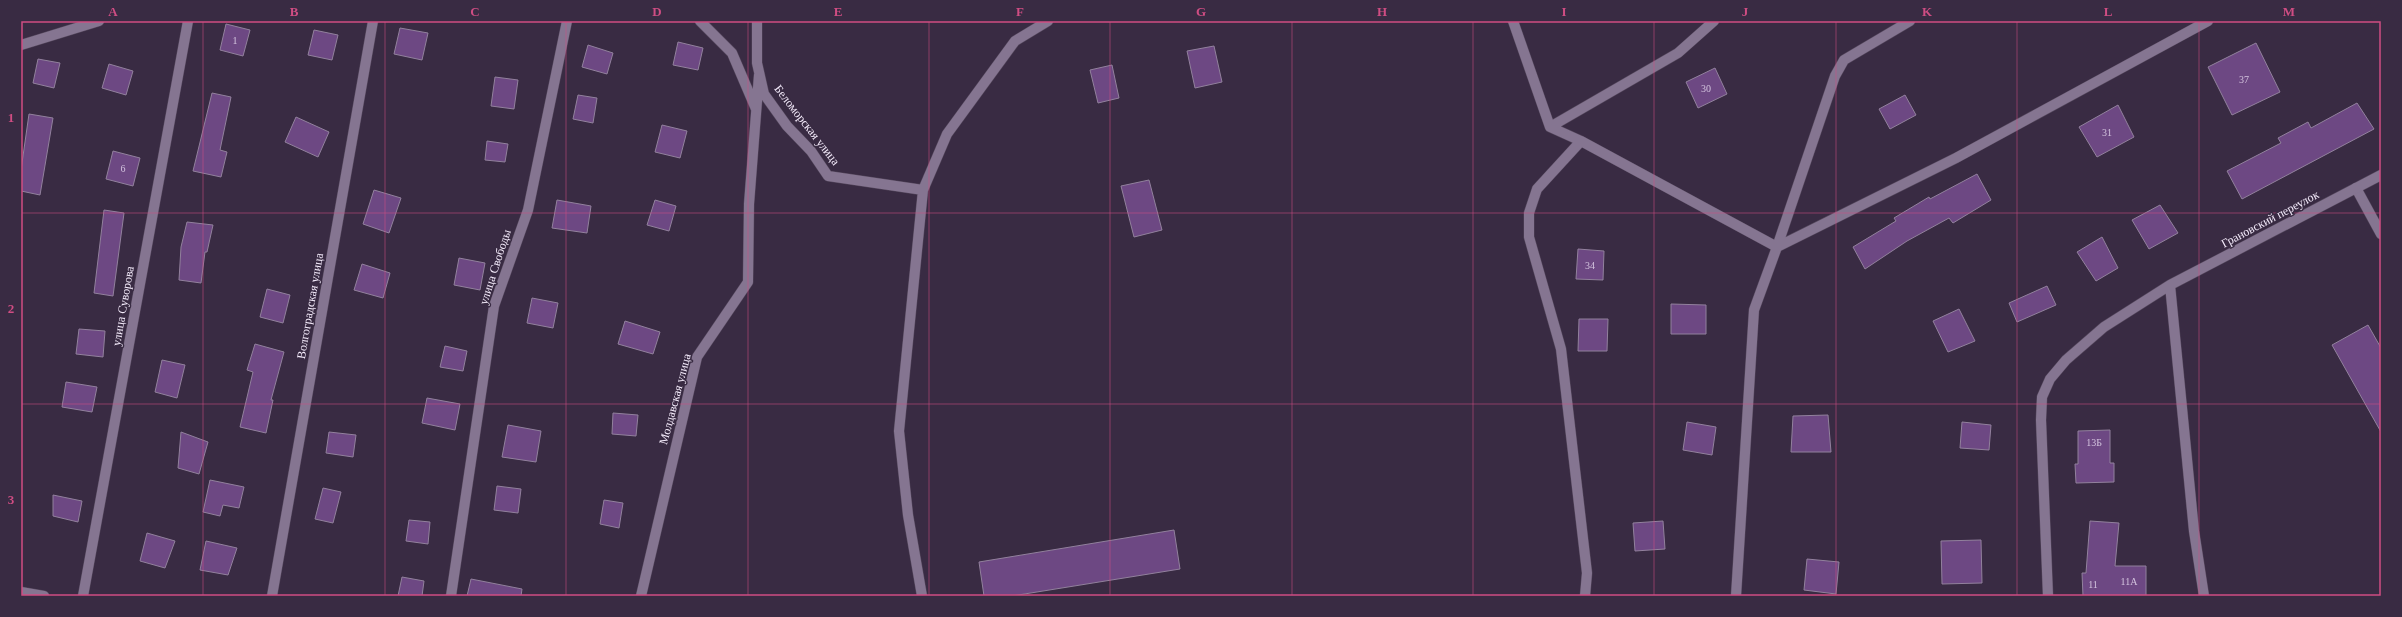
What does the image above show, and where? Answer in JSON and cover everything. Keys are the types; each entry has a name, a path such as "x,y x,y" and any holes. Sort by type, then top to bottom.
{"street":[{"path":"21,45 99,21"},
{"name":"улица Суворова","path":"83,596 188,21"},
{"name":"Волгоградская улица","path":"272,596 373,21"},
{"name":"улица Свободы","path":"451,596 494,306 528,210 567,21"},
{"path":"700,21 732,53 757,111"},
{"name":"Беломорская улица","path":"757,21 757,63 764,94 787,126 811,151 828,176 923,190"},
{"path":"922,596 908,515 899,431 923,190 947,134 1014,41 1048,21"},
{"path":"1513,21 1550,127 1581,141 1777,247"},
{"path":"1550,127 1678,53 1714,21"},
{"path":"1736,596 1754,310 1835,76 1844,60 1910,21"},
{"path":"1777,247 1956,158 2208,21"},
{"name":"Молдавская улица","path":"641,596 697,357 748,282 749,204 759,75"},
{"path":"1581,141 1537,189 1529,213 1529,237 1561,349 1587,573 1585,596"},
{"name":"Грановский переулок","path":"2048,596 2041,428 2042,397 2050,379 2066,360 2104,327 2170,285 2381,175"},
{"path":"2356,188 2381,234"},
{"path":"2170,285 2194,523 2204,596"},
{"path":"21,592 44,596"}],"building":[{"path":"226,24 250,30 243,56 220,50"},
{"path":"400,28 428,33 422,60 394,54"},
{"path":"314,30 338,35 332,60 308,55"},
{"path":"678,42 703,48 698,70 673,65"},
{"path":"2256,43 2280,92 2232,115 2208,67"},
{"path":"588,45 613,53 607,74 582,67"},
{"path":"1214,46 1222,82 1195,88 1187,51"},
{"path":"38,59 60,63 54,88 33,83"},
{"path":"109,64 133,71 126,95 102,88"},
{"path":"1112,65 1119,98 1098,103 1090,70"},
{"path":"1715,68 1727,94 1698,108 1686,82"},
{"path":"495,77 518,80 514,109 491,106"},
{"path":"212,93 231,97 220,150 227,152 221,177 193,171"},
{"path":"578,95 597,98 593,123 573,119"},
{"path":"1905,95 1916,115 1890,129 1879,109"},
{"path":"2357,103 2374,129 2242,199 2227,171 2281,143 2278,138 2308,122 2311,128"},
{"path":"2118,105 2134,137 2097,157 2079,127"},
{"path":"29,114 53,118 40,195 21,191 21,170"},
{"path":"296,117 329,132 318,157 285,142"},
{"path":"662,125 687,131 680,158 655,152"},
{"path":"487,141 508,144 505,162 485,160"},
{"path":"113,151 140,158 133,186 106,179"},
{"path":"1977,174 1991,200 1953,223 1949,218 1907,241 1865,269 1853,247 1896,221 1894,218 1929,197 1930,199"},
{"path":"1149,180 1162,230 1134,237 1121,186"},
{"path":"374,190 401,198 389,233 363,224"},
{"path":"557,200 591,206 587,233 552,228"},
{"path":"655,200 676,206 669,231 647,225"},
{"path":"2160,205 2178,233 2149,249 2132,220"},
{"path":"104,210 124,213 113,296 94,293"},
{"path":"187,222 213,225 207,252 205,252 201,283 179,280 181,247"},
{"path":"2102,237 2118,268 2096,281 2077,252"},
{"path":"1578,249 1604,251 1603,280 1576,279"},
{"path":"459,258 485,263 480,290 454,285"},
{"path":"362,264 390,273 383,298 354,290"},
{"path":"2047,286 2056,305 2017,322 2009,303"},
{"path":"267,289 290,295 283,323 260,317"},
{"path":"532,298 558,303 553,328 527,323"},
{"path":"1671,304 1706,305 1706,334 1671,334"},
{"path":"1959,309 1975,341 1948,352 1933,321"},
{"path":"1579,319 1608,319 1607,351 1578,351"},
{"path":"625,321 660,332 653,354 618,344"},
{"path":"2368,325 2381,348 2381,432 2332,345"},
{"path":"79,329 105,331 103,357 76,354"},
{"path":"255,344 284,352 271,400 273,400 266,433 240,427 253,372 247,370"},
{"path":"445,346 467,351 463,371 440,367"},
{"path":"162,360 185,365 177,398 155,392"},
{"path":"66,382 97,387 92,412 62,407"},
{"path":"427,398 460,404 455,430 422,423"},
{"path":"613,413 638,415 636,436 612,434"},
{"path":"1828,415 1831,452 1791,452 1793,416"},
{"path":"1687,422 1716,427 1712,455 1683,450"},
{"path":"1962,422 1991,425 1989,450 1960,448"},
{"path":"508,425 541,431 536,462 502,457"},
{"path":"2110,430 2110,463 2114,463 2114,482 2076,483 2075,464 2078,464 2078,431"},
{"path":"181,432 208,442 199,474 178,468"},
{"path":"329,432 356,435 353,457 326,453"},
{"path":"210,480 244,487 239,508 223,505 220,516 203,512"},
{"path":"497,486 521,489 518,513 494,510"},
{"path":"323,488 341,492 333,523 315,519"},
{"path":"53,495 82,501 78,522 53,516"},
{"path":"604,500 623,503 619,528 600,524"},
{"path":"409,520 430,522 428,544 406,541"},
{"path":"1663,521 1665,549 1635,551 1633,523"},
{"path":"2090,521 2119,523 2115,566 2146,566 2146,596 2083,596 2082,573 2086,573"},
{"path":"1174,530 1180,569 1012,596 984,596 979,562"},
{"path":"147,533 175,541 165,568 140,561"},
{"path":"1981,540 1982,583 1942,584 1941,541"},
{"path":"206,541 237,548 228,575 200,570"},
{"path":"1807,559 1839,562 1836,594 1804,590"},
{"path":"402,577 424,581 422,596 398,596"},
{"path":"471,579 522,589 521,596 467,596"}]}
